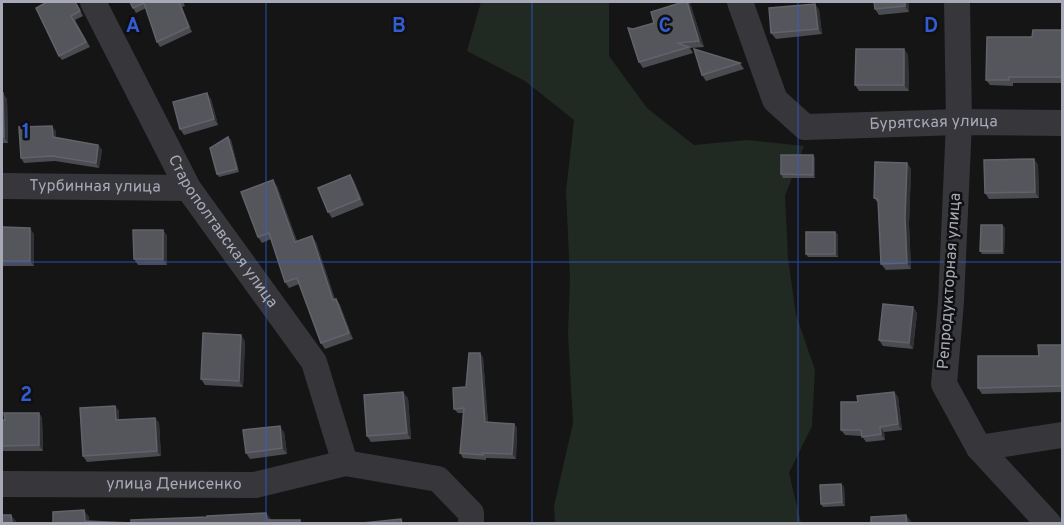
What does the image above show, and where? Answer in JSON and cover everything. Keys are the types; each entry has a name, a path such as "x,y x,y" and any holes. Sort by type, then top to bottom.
{"street":[{"name":"Старополтавская улица","path":"93,2 188,188 314,362 345,463"},
{"name":"Бурятская улица","path":"741,2 775,100 805,127 959,122 1062,123"},
{"name":"Репродукторная улица","path":"957,2 959,122 951,302 944,384 979,448 1049,524"},
{"name":"Турбинная улица","path":"2,186 188,188"},
{"path":"979,448 1062,435"},
{"path":"345,463 438,479 471,513 471,524"},
{"name":"улица Денисенко","path":"2,484 255,485 345,463"}],"shaded area":[{"path":"481,2 609,2 609,56 647,108 694,145 747,140 804,146 785,196 788,258 796,315 815,370 812,426 789,473 801,523 555,523 554,506 573,423 568,334 570,279 566,191 574,120 525,81 467,51"}],"building":[{"path":"47,2 75,2 80,11 71,16 86,42 59,56 36,8"},
{"path":"130,2 179,2 189,27 157,42 144,3 133,8"},
{"path":"687,2 699,41 677,43 689,47 639,62 628,28 633,29 654,23 651,12"},
{"path":"874,2 905,2 905,6 875,9"},
{"path":"815,4 818,29 771,33 769,8"},
{"path":"1033,30 1062,30 1062,77 1009,77 1009,80 986,80 987,37 1032,37"},
{"path":"694,49 740,63 702,75"},
{"path":"856,49 904,49 904,85 855,85"},
{"path":"3,93 4,137 2,137"},
{"path":"207,93 214,119 180,129 173,102"},
{"path":"52,126 53,137 98,145 96,163 52,156 21,158 19,127"},
{"path":"228,137 237,169 217,174 210,148"},
{"path":"781,155 813,155 813,175 781,174"},
{"path":"1034,159 1035,192 985,193 984,160"},
{"path":"875,162 907,163 905,218 907,263 881,264 878,199 874,198"},
{"path":"350,175 360,199 328,212 318,188"},
{"path":"273,180 295,242 312,236 333,300 336,299 349,333 321,343 297,278 285,282 269,233 258,237 241,192"},
{"path":"981,225 1002,225 1002,251 980,251"},
{"path":"2,227 30,228 30,261 2,261"},
{"path":"133,230 163,230 163,259 134,259"},
{"path":"806,232 835,232 835,254 806,254"},
{"path":"883,304 913,307 909,343 879,340"},
{"path":"203,333 241,335 239,381 201,379"},
{"path":"1038,345 1062,345 1062,386 978,388 978,356 1039,356"},
{"path":"469,353 480,353 485,422 514,424 512,454 460,453 464,408 454,409 453,388 466,387"},
{"path":"403,392 407,433 367,436 364,395"},
{"path":"894,392 898,424 880,427 881,434 862,437 861,430 841,430 841,402 858,402 857,396"},
{"path":"115,406 116,420 155,418 157,451 83,456 80,408"},
{"path":"4,413 39,413 39,445 2,446"},
{"path":"280,426 282,448 246,453 243,430"},
{"path":"841,484 842,502 821,504 820,485"},
{"path":"84,510 85,521 131,523 131,520 266,513 267,520 300,520 300,524 53,524 53,512"},
{"path":"2,515 11,515 12,524 2,524"},
{"path":"906,515 907,524 871,524 871,517"},
{"path":"401,519 402,524 363,524 363,523"}]}
